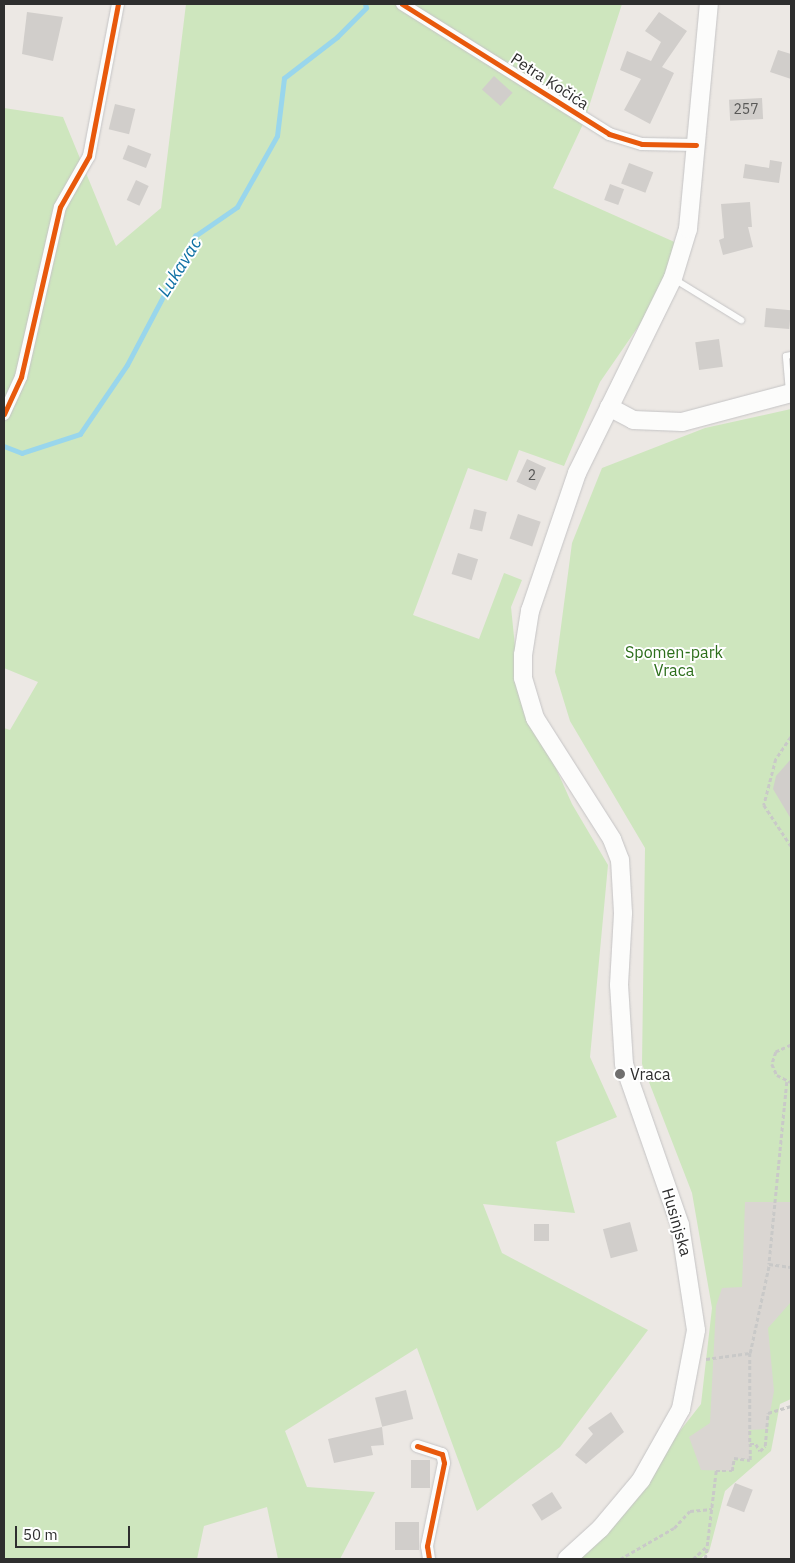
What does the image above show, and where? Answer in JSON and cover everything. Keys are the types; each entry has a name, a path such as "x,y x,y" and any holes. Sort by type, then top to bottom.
{"main road":[{"path":"709,4 688,229 673,278 608,407 632,420 682,422 790,393"},
{"name":"Husinjska","path":"567,1559 600,1529 641,1480 680,1409 692,1360 696,1330 685,1247 624,1064 619,985 623,884 617,850 535,718 523,678 530,611 577,473 608,407"}],"street":[{"path":"4,414 21,377 60,208 89,156 118,4"},
{"name":"Petra Kočića","path":"402,4 609,134 642,144 696,145"},
{"path":"417,1446 442,1454 444,1463 427,1546 429,1559"}],"lane":[{"path":"673,278 741,320"},
{"path":"790,393 786,356 791,355"}],"path":[{"path":"791,737 776,759 764,805 791,846"},
{"path":"791,1045 776,1052 772,1064 777,1075 787,1082 791,1082"},
{"path":"705,1559 716,1470 732,1471 734,1458 750,1460 750,1353 769,1264 787,1082"},
{"path":"769,1264 791,1267"},
{"path":"692,1360 750,1353"},
{"path":"750,1444 756,1444 760,1451 765,1446 768,1413 791,1406"},
{"path":"620,1559 674,1528 690,1511 712,1509"},
{"path":"693,1559 707,1546"}],"green space":[{"path":"186,4 622,4 584,122 553,188 679,244 649,311 600,382 564,466 519,450 507,481 468,468 413,615 479,639 504,573 522,580 511,607 519,686 572,804 608,865 590,1057 617,1117 556,1142 575,1213 483,1204 502,1253 648,1330 560,1447 477,1511 417,1348 285,1431 307,1487 375,1492 340,1559 278,1559 267,1507 204,1526 197,1559 4,1559 4,728 10,730 38,682 4,668 4,108 63,117 116,246 161,208"},
{"name":"Spomen-park Vraca","path":"791,409 791,1399 780,1404 771,1451 725,1491 709,1552 700,1559 580,1559 701,1404 712,1308 692,1193 642,1064 645,848 570,721 555,672 572,543 602,468 705,428"}],"shaded area":[{"path":"745,1202 791,1202 791,1302 768,1328 774,1391 767,1429 749,1430 750,1460 734,1458 732,1471 701,1470 689,1437 710,1423 716,1306 722,1288 742,1287"}],"building":[{"path":"27,12 63,17 53,61 22,54"},
{"path":"659,12 687,31 662,67 674,73 650,124 624,110 641,79 620,70 627,51 651,61 661,42 645,31"},
{"path":"778,50 791,54 791,79 770,72"},
{"path":"494,76 513,93 501,106 482,89"},
{"path":"762,98 763,119 730,121 729,100"},
{"path":"115,104 135,109 129,134 109,129"},
{"path":"128,145 151,154 146,168 123,159"},
{"path":"770,160 782,162 779,183 743,178 745,164 769,168"},
{"path":"629,163 653,172 645,193 621,184"},
{"path":"136,180 149,186 139,206 127,200"},
{"path":"610,184 624,189 618,205 604,200"},
{"path":"750,202 752,227 748,227 753,247 723,255 719,240 724,238 721,204"},
{"path":"766,308 791,310 789,329 764,327"},
{"path":"719,339 723,367 699,370 695,342"},
{"path":"527,459 546,468 535,491 516,482"},
{"path":"474,509 487,512 482,531 470,528"},
{"path":"518,514 541,522 532,546 510,539"},
{"path":"458,553 478,559 472,580 452,574"},
{"path":"791,759 791,819 773,789 776,776"},
{"path":"630,1222 638,1251 611,1258 603,1229"},
{"path":"534,1224 549,1224 549,1241 534,1241"},
{"path":"406,1390 413,1419 382,1427 375,1398"},
{"path":"611,1412 624,1432 586,1464 575,1455 593,1434 588,1428"},
{"path":"382,1427 384,1445 371,1446 373,1455 334,1463 328,1439"},
{"path":"411,1460 430,1460 430,1488 411,1488"},
{"path":"735,1483 753,1490 744,1512 726,1505"},
{"path":"552,1492 562,1508 542,1521 532,1505"},
{"path":"395,1522 419,1522 419,1550 395,1550"}],"waterway":[{"name":"Lukavac","path":"4,446 22,453 80,434 127,365 195,236 237,207 277,136 284,78 337,37 366,8 365,4"}],"cycle path":[{"path":"4,414 21,377 60,207 89,156 118,4"},
{"path":"402,4 609,134 642,144 696,145"},
{"path":"417,1446 442,1454 444,1463 427,1546 429,1559"}],"place":[{"name":"Vraca","path":"620,1074"}]}
